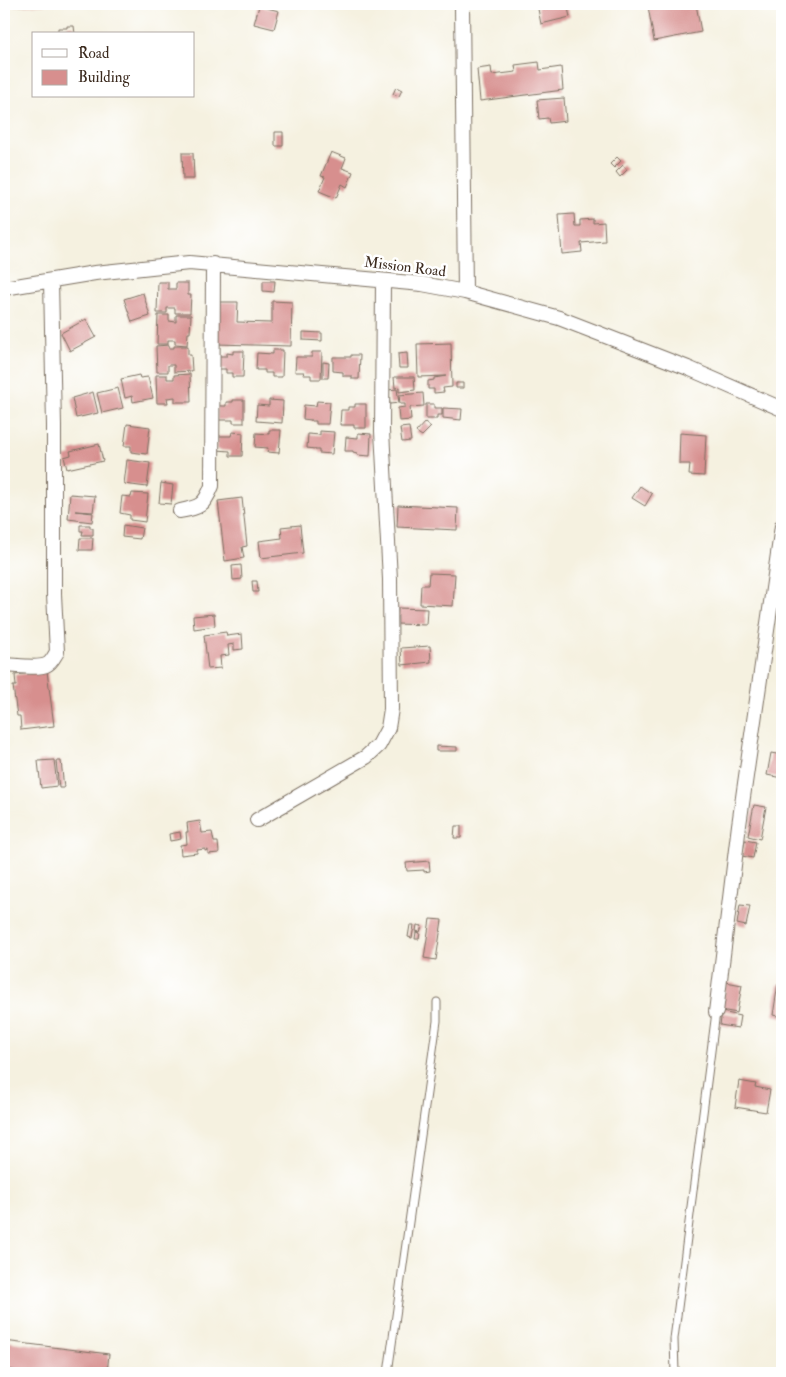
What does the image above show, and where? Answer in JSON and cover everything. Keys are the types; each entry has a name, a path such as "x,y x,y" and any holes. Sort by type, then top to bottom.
{"street":[{"path":"462,4 465,292"},
{"path":"180,511 199,507 207,498 212,486 213,264"},
{"name":"Mission Road","path":"4,288 95,273 166,265 213,264 383,281 465,292 559,318 688,368 782,409"},
{"path":"4,665 47,665 53,659 56,652 51,281"},
{"path":"257,820 366,757 379,745 388,728 391,709 392,657 390,570 382,431 383,281"},
{"path":"716,1012 739,825 782,526"}],"lane":[{"path":"388,1373 437,1021 436,1002"},
{"path":"674,1373 674,1339 716,1012"}],"building":[{"path":"8,4 45,4 45,5 9,6"},
{"path":"537,4 567,4 570,17 541,24"},
{"path":"659,4 696,4 701,32 654,41 648,6"},
{"path":"259,6 279,11 274,29 254,24"},
{"path":"67,26 74,26 75,32 58,32 58,28 67,28"},
{"path":"539,62 540,70 561,67 563,90 480,101 477,69 491,67 492,75 516,72 515,65"},
{"path":"396,87 402,90 399,96 393,94"},
{"path":"564,98 566,121 549,123 548,118 539,119 537,100"},
{"path":"275,132 283,132 283,146 275,146"},
{"path":"331,152 346,158 342,168 353,172 347,187 342,184 336,198 319,191 325,177 321,176"},
{"path":"182,153 193,153 194,179 183,179"},
{"path":"617,157 621,161 614,168 610,164"},
{"path":"623,165 627,170 620,177 616,172"},
{"path":"574,214 575,226 580,226 580,220 593,219 593,223 604,222 605,241 581,243 582,252 562,254 559,215"},
{"path":"263,281 275,281 274,292 263,291"},
{"path":"158,282 168,282 168,289 176,289 176,283 188,283 188,295 191,295 190,313 175,313 175,308 167,308 167,313 157,313"},
{"path":"143,293 150,316 132,322 124,299"},
{"path":"272,301 292,302 291,346 216,344 217,302 238,302 237,322 272,323"},
{"path":"158,315 169,315 169,321 176,322 176,315 191,315 187,345 175,344 175,340 168,340 168,344 157,344"},
{"path":"86,319 96,337 70,351 61,333"},
{"path":"303,332 322,333 322,341 303,340"},
{"path":"451,343 452,387 443,388 444,392 434,393 434,389 428,389 428,381 446,376 418,377 417,344"},
{"path":"169,345 169,348 188,346 188,355 191,355 192,371 174,372 174,365 168,365 168,372 157,372 156,346"},
{"path":"273,350 283,350 282,377 272,377 272,373 265,373 265,370 256,370 257,353 273,354"},
{"path":"233,351 244,351 243,377 232,377 232,373 226,373 226,369 218,369 218,356 227,356 227,353 233,354"},
{"path":"312,352 322,352 321,379 311,379 311,375 303,375 304,372 295,372 296,357 312,357"},
{"path":"407,353 408,368 399,368 398,354"},
{"path":"351,355 360,355 359,379 352,379 352,376 343,376 343,372 333,371 333,357 351,357"},
{"path":"323,362 329,363 328,378 323,378"},
{"path":"190,374 191,402 175,402 175,397 167,398 168,403 157,403 156,375 167,375 167,379 174,379 174,375"},
{"path":"139,375 140,378 148,377 153,398 133,402 132,396 125,398 121,379"},
{"path":"394,377 414,377 415,390 399,392 399,387 395,388"},
{"path":"456,383 463,383 463,388 456,388"},
{"path":"118,388 123,408 102,413 97,393"},
{"path":"397,389 399,403 390,404 388,390"},
{"path":"93,392 98,413 76,418 72,398"},
{"path":"423,393 424,406 410,407 411,420 399,421 398,408 405,407 405,404 400,404 399,395"},
{"path":"233,400 244,400 244,423 233,423 233,420 217,420 217,406 226,406 226,402 233,402"},
{"path":"269,400 283,401 282,423 256,421 257,405 269,406"},
{"path":"317,401 330,402 328,424 316,424 316,421 303,419 304,405 316,406"},
{"path":"355,404 366,404 366,428 354,428 354,425 340,425 341,410 355,407"},
{"path":"426,404 434,404 434,408 442,408 442,415 437,415 437,419 426,419"},
{"path":"443,408 462,409 461,420 443,418"},
{"path":"425,422 431,427 422,436 416,432"},
{"path":"127,424 150,427 147,454 131,452 131,446 124,446"},
{"path":"409,427 411,441 402,442 400,428"},
{"path":"269,430 281,430 279,453 267,452 268,448 255,447 256,433 269,434"},
{"path":"320,431 334,432 332,454 319,453 319,450 307,448 308,434 320,435"},
{"path":"232,432 243,433 242,456 230,456 230,451 217,450 218,436 231,436"},
{"path":"358,433 371,434 370,456 357,455 353,451 345,451 346,437 358,438"},
{"path":"680,433 706,435 704,476 689,475 690,464 679,464"},
{"path":"99,444 103,461 67,469 64,457 71,455 70,451"},
{"path":"127,460 150,463 147,487 124,484"},
{"path":"161,483 173,485 171,504 159,503"},
{"path":"640,486 652,494 645,506 632,498"},
{"path":"132,493 148,494 145,522 130,520 130,515 120,513 122,496 131,497"},
{"path":"70,494 95,496 93,512 75,511 93,513 92,522 68,519"},
{"path":"242,498 247,546 242,547 244,558 225,561 218,501"},
{"path":"398,505 458,508 457,530 397,527"},
{"path":"80,525 90,525 90,528 93,528 93,535 82,535 83,531 80,531"},
{"path":"123,525 142,528 140,539 122,537"},
{"path":"300,525 303,553 261,558 259,541 282,538 281,527"},
{"path":"80,538 93,538 92,550 79,550"},
{"path":"241,565 242,579 233,580 232,566"},
{"path":"429,573 455,574 453,606 420,604 421,585 428,585"},
{"path":"252,581 257,581 258,592 253,592"},
{"path":"398,608 427,609 426,625 397,624"},
{"path":"214,614 215,626 194,629 193,616"},
{"path":"226,632 227,636 242,634 243,649 234,650 234,644 228,645 229,655 220,656 221,668 208,669 204,635"},
{"path":"430,646 431,662 402,665 401,648"},
{"path":"47,671 54,726 21,730 20,716 17,716 13,686 16,686 15,675"},
{"path":"436,746 457,747 457,751 436,751"},
{"path":"771,753 782,755 782,778 767,775"},
{"path":"54,760 57,786 41,788 38,761"},
{"path":"56,761 61,761 64,788 59,788"},
{"path":"754,805 766,807 760,839 748,836"},
{"path":"200,821 202,833 212,832 214,842 218,842 219,853 208,854 208,850 205,851 205,849 197,850 197,853 181,855 180,845 187,844 187,823"},
{"path":"455,826 461,826 461,838 454,838"},
{"path":"180,832 181,839 170,841 169,834"},
{"path":"745,840 756,842 753,858 742,856"},
{"path":"429,861 430,871 407,871 406,863"},
{"path":"740,905 750,906 746,926 737,924"},
{"path":"430,919 442,920 436,960 424,958"},
{"path":"410,925 414,925 412,938 408,937"},
{"path":"417,925 422,926 420,932 416,931"},
{"path":"416,932 420,933 419,939 415,939"},
{"path":"726,982 742,985 737,1013 721,1010"},
{"path":"778,984 782,985 782,1017 773,1015"},
{"path":"722,1012 740,1016 738,1028 720,1025"},
{"path":"739,1081 756,1084 755,1087 770,1090 766,1112 735,1107"},
{"path":"4,1341 109,1354 107,1373 35,1373 4,1369"},
{"path":"4,1370 19,1372 19,1373 4,1373"}]}
